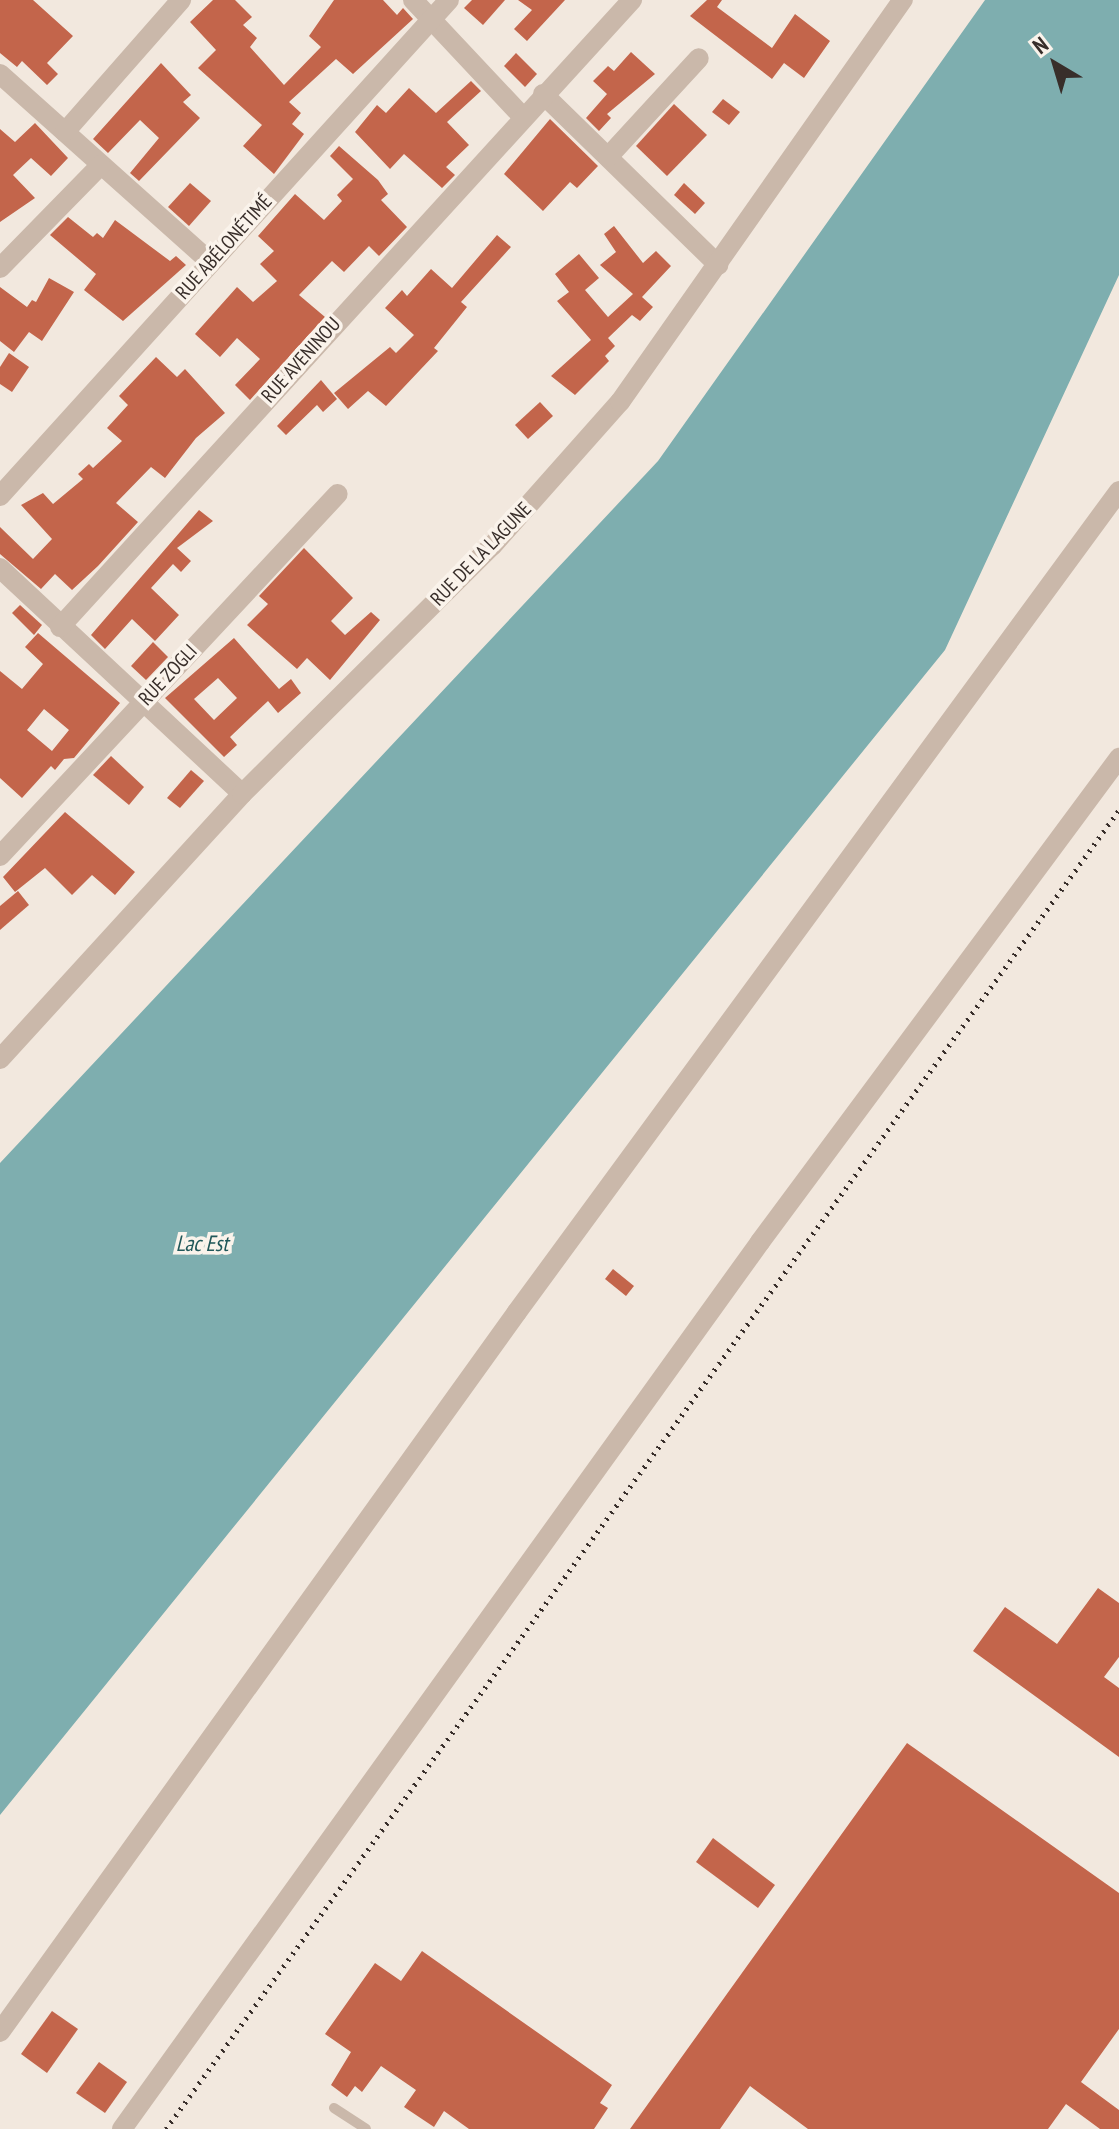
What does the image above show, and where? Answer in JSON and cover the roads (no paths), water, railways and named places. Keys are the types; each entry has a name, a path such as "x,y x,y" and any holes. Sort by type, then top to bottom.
{"street":[{"path":"413,0 522,116"},
{"name":"RUE ABÉLONÉTIMÉ","path":"0,496 449,0"},
{"name":"RUE AVENINOU","path":"60,627 522,116 632,0"},
{"name":"RUE DE LA LAGUNE","path":"0,1059 242,794 492,546 620,402 903,0"},
{"path":"65,132 171,3"},
{"path":"608,157 699,58"},
{"path":"0,74 210,262"},
{"path":"543,94 718,265"},
{"path":"0,268 101,165"},
{"path":"0,2032 517,1312 1119,491"},
{"name":"RUE ZOGLI","path":"0,856 337,494"},
{"path":"1,569 141,704 242,794"},
{"path":"122,2129 760,1242 1119,758"}],"lane":[{"path":"334,2108 366,2129"}],"water":[{"name":"Lac Est","path":"985,0 1119,0 1119,275 945,650 0,1815 0,1163 658,461"}],"railway":[{"path":"166,2129 1119,810"}]}
